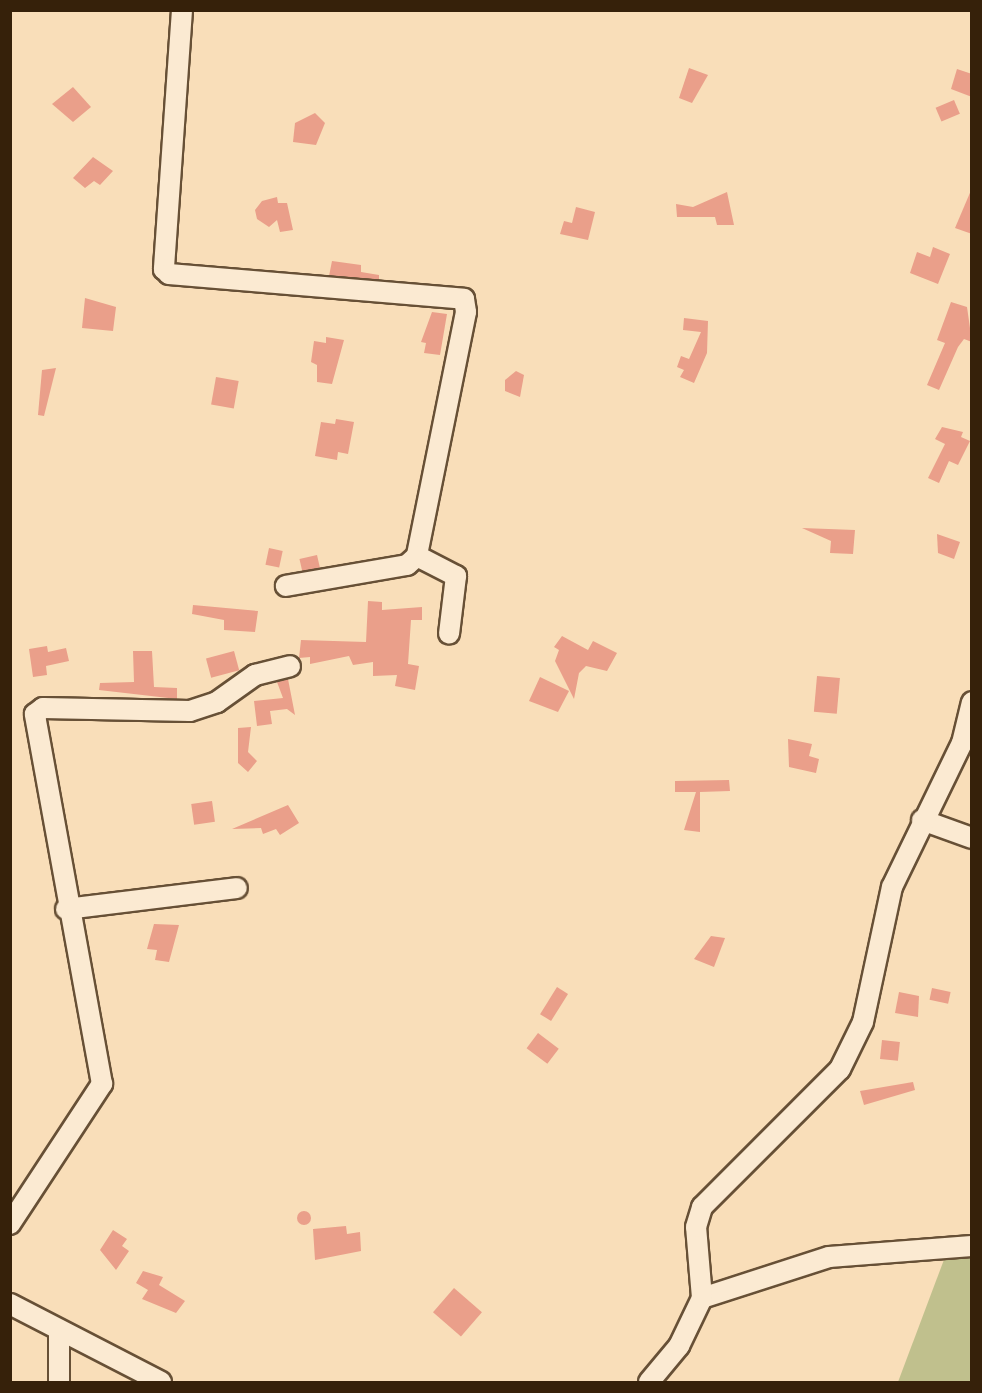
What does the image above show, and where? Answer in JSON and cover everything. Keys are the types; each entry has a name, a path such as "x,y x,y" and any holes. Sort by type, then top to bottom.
{"street":[{"path":"182,10 164,269 169,274 464,299 466,312 417,556 407,565 286,586"},
{"path":"417,556 456,576 448,634"},
{"path":"10,1224 102,1084 66,909 35,714 43,708 190,711 217,702 255,675 290,666"},
{"path":"649,1383 679,1346 702,1298 696,1227 702,1207 840,1069 875,983 892,887 922,820 962,743 972,702"},
{"path":"922,820 972,838"},
{"path":"66,909 237,888"},
{"path":"702,1298 829,1257 972,1246"},
{"path":"10,1304 161,1383"},
{"path":"59,1330 59,1383"}],"green space":[{"path":"971,1245 971,1382 898,1382 948,1249"}],"building":[{"path":"689,68 708,75 692,103 679,98"},
{"path":"957,69 972,74 972,97 951,89"},
{"path":"73,87 91,107 73,122 52,104"},
{"path":"954,100 960,114 941,122 936,108"},
{"path":"315,113 325,123 316,145 293,142 295,123"},
{"path":"93,157 113,171 100,185 94,181 85,188 73,178"},
{"path":"972,188 972,234 955,228"},
{"path":"727,192 734,225 717,225 715,217 677,217 676,204 693,207"},
{"path":"277,197 278,203 287,203 293,230 280,232 277,220 269,227 257,219 255,210 262,201"},
{"path":"576,207 595,212 588,240 560,234 564,221 572,223"},
{"path":"933,247 950,254 938,284 910,273 917,252 930,257"},
{"path":"332,261 361,265 361,272 379,275 379,280 329,276"},
{"path":"85,298 116,307 113,331 82,328"},
{"path":"951,302 967,307 972,342 964,339 958,347 939,390 927,385 945,343 937,340"},
{"path":"432,312 447,314 440,355 424,353 426,343 421,342"},
{"path":"684,318 708,321 707,353 694,383 680,377 684,370 677,367 681,356 689,359 701,332 683,330"},
{"path":"326,337 344,340 332,384 317,382 317,365 311,362 314,341 326,343"},
{"path":"56,368 44,416 38,415 42,370"},
{"path":"516,371 524,375 520,397 505,391 505,380"},
{"path":"216,377 239,381 234,409 211,405"},
{"path":"336,419 354,422 348,454 338,452 337,460 315,456 321,422 335,424"},
{"path":"942,427 963,432 961,437 970,441 958,465 949,461 939,483 928,478 945,444 935,439"},
{"path":"802,528 855,530 853,554 830,553 831,541"},
{"path":"937,534 960,542 954,559 938,553"},
{"path":"269,548 283,551 279,568 265,565"},
{"path":"317,555 320,568 302,572 299,559"},
{"path":"368,601 382,602 382,610 422,607 422,620 411,620 408,664 419,666 415,690 395,686 397,675 373,676 373,662 353,665 349,656 310,664 310,657 299,658 301,640 366,642"},
{"path":"193,605 258,611 255,632 224,630 224,620 192,614"},
{"path":"562,636 588,650 593,641 617,653 607,671 586,666 579,673 574,699 555,661 559,650 554,647"},
{"path":"47,646 48,652 66,648 69,661 46,666 47,675 33,677 29,649"},
{"path":"133,651 152,651 154,687 177,688 177,699 99,690 100,683 134,682"},
{"path":"234,651 239,670 211,678 206,659"},
{"path":"817,676 840,678 837,714 814,712"},
{"path":"540,677 569,691 558,712 529,701"},
{"path":"288,679 295,715 287,709 270,711 272,724 257,726 254,701 283,698 277,682"},
{"path":"251,727 248,752 257,761 248,772 238,763 238,728"},
{"path":"788,739 812,744 809,756 819,759 816,773 789,767"},
{"path":"729,780 730,791 700,792 700,832 684,830 696,792 675,792 675,781"},
{"path":"212,801 215,822 194,825 191,804"},
{"path":"288,805 299,823 280,835 276,829 263,834 261,828 232,829"},
{"path":"154,924 179,925 169,962 155,960 157,950 147,949"},
{"path":"711,936 725,938 714,967 694,959"},
{"path":"557,987 568,994 551,1021 540,1014"},
{"path":"932,988 951,992 948,1004 930,1000"},
{"path":"899,992 919,996 918,1017 895,1013"},
{"path":"538,1033 559,1049 547,1064 527,1048"},
{"path":"882,1040 900,1042 898,1061 880,1059"},
{"path":"913,1082 915,1090 864,1105 860,1091"},
{"path":"304,1211 309,1213 311,1218 309,1223 304,1225 299,1223 297,1218 299,1213"},
{"path":"346,1226 347,1234 360,1232 361,1251 315,1260 313,1229"},
{"path":"113,1230 127,1239 122,1246 129,1251 116,1270 100,1250"},
{"path":"143,1271 163,1277 159,1285 185,1301 176,1313 142,1299 148,1290 136,1283"},
{"path":"454,1288 482,1312 461,1336 433,1312"}]}
